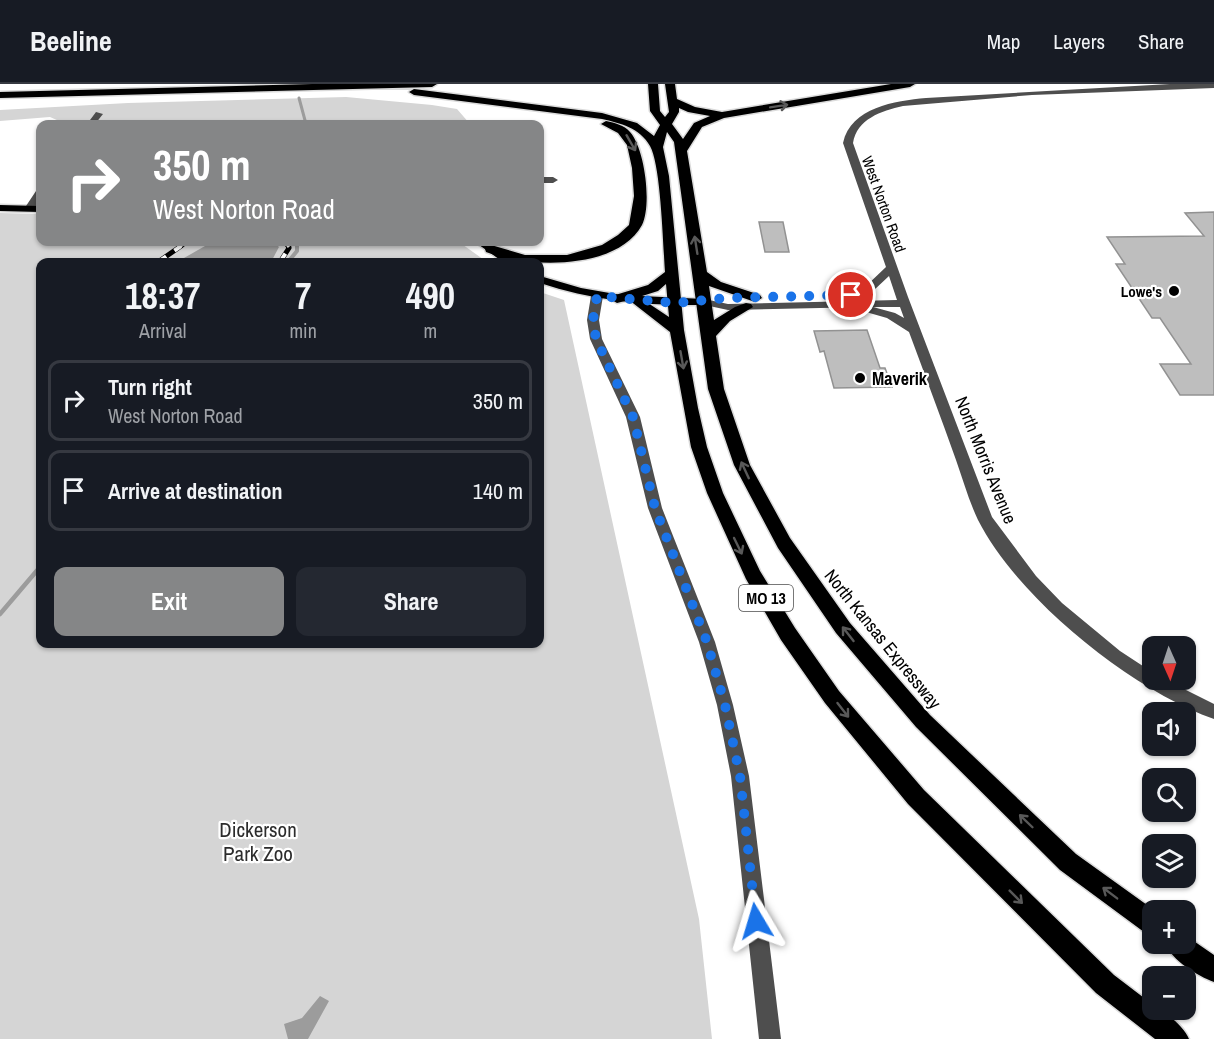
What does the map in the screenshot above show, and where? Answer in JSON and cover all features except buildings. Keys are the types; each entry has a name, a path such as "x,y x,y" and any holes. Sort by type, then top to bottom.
{"highway":[{"path":"0,95 432,84"},
{"path":"680,153 698,125 721,115 910,84"},
{"path":"301,87 405,91 602,116 637,126 647,132 657,147"},
{"path":"671,92 692,110 721,115"},
{"path":"657,147 658,138 674,115 671,92"},
{"name":"North Kansas Expressway","path":"651,96 657,114 677,137 716,389 734,445 768,516 801,570 843,628 901,697 954,753 1068,862 1142,917"},
{"path":"540,108 602,122 615,127 629,137 636,153 641,207 639,219 627,236 615,245 582,256 543,258"},
{"path":"602,116 631,113"},
{"name":"MO 13","path":"657,147 663,176 677,330 692,418 705,468 725,519 752,574 788,634 844,713 916,797 1105,984 1176,1039"},
{"path":"491,249 516,258"},
{"path":"616,298 653,288 672,273"},
{"path":"700,274 716,285 751,302"},
{"path":"636,300 677,330"},
{"path":"709,334 725,315 751,302"},
{"path":"1192,954 1214,970"}],"main road":[{"path":"0,208 36,209"},
{"path":"486,246 503,258"},
{"path":"544,280 597,296 675,303 704,302"}],"street":[{"name":"West Norton Road","path":"903,301 848,148 851,130 869,115 898,105 956,98 1214,85"},
{"path":"94,120 99,114"},
{"path":"544,180 553,180"},
{"path":"29,208 36,198"},
{"path":"851,295 869,289 891,268"},
{"path":"704,302 728,307 751,302 851,295 903,301"},
{"path":"597,296 593,320 594,333 633,417 655,508 717,672 740,776 770,1039"},
{"path":"751,302 837,304 903,301"},
{"name":"North Morris Avenue","path":"903,301 985,519 1016,565 1065,617 1105,649 1150,679 1214,712"},
{"path":"837,304 880,311 914,330"}],"green space":[{"path":"346,97 457,109 467,120 57,120 50,117 0,121 0,110 128,103"},
{"name":"Dickerson Park Zoo","path":"0,213 36,214 36,246 465,246 481,258 36,258 36,648 544,648 544,293 564,300 699,919 712,1039 0,1039"}],"shaded area":[{"path":"205,246 279,247 273,258 184,258"},
{"path":"320,996 329,1001 308,1039 288,1039 284,1024 302,1018"}],"waterway":[{"path":"299,98 305,120"},
{"path":"291,258 297,251 297,246"},
{"path":"0,614 36,572"}],"railway":[{"path":"164,258 181,246"},
{"path":"283,258 288,246"}],"place":[{"name":"Lowe's","path":"1174,291"},
{"name":"Maverik","path":"860,378"}],"route":[{"path":"756,921 740,776 717,672 655,508 633,417 599,346 594,333 593,320 597,296 675,303 704,302 726,298 851,295"}]}
